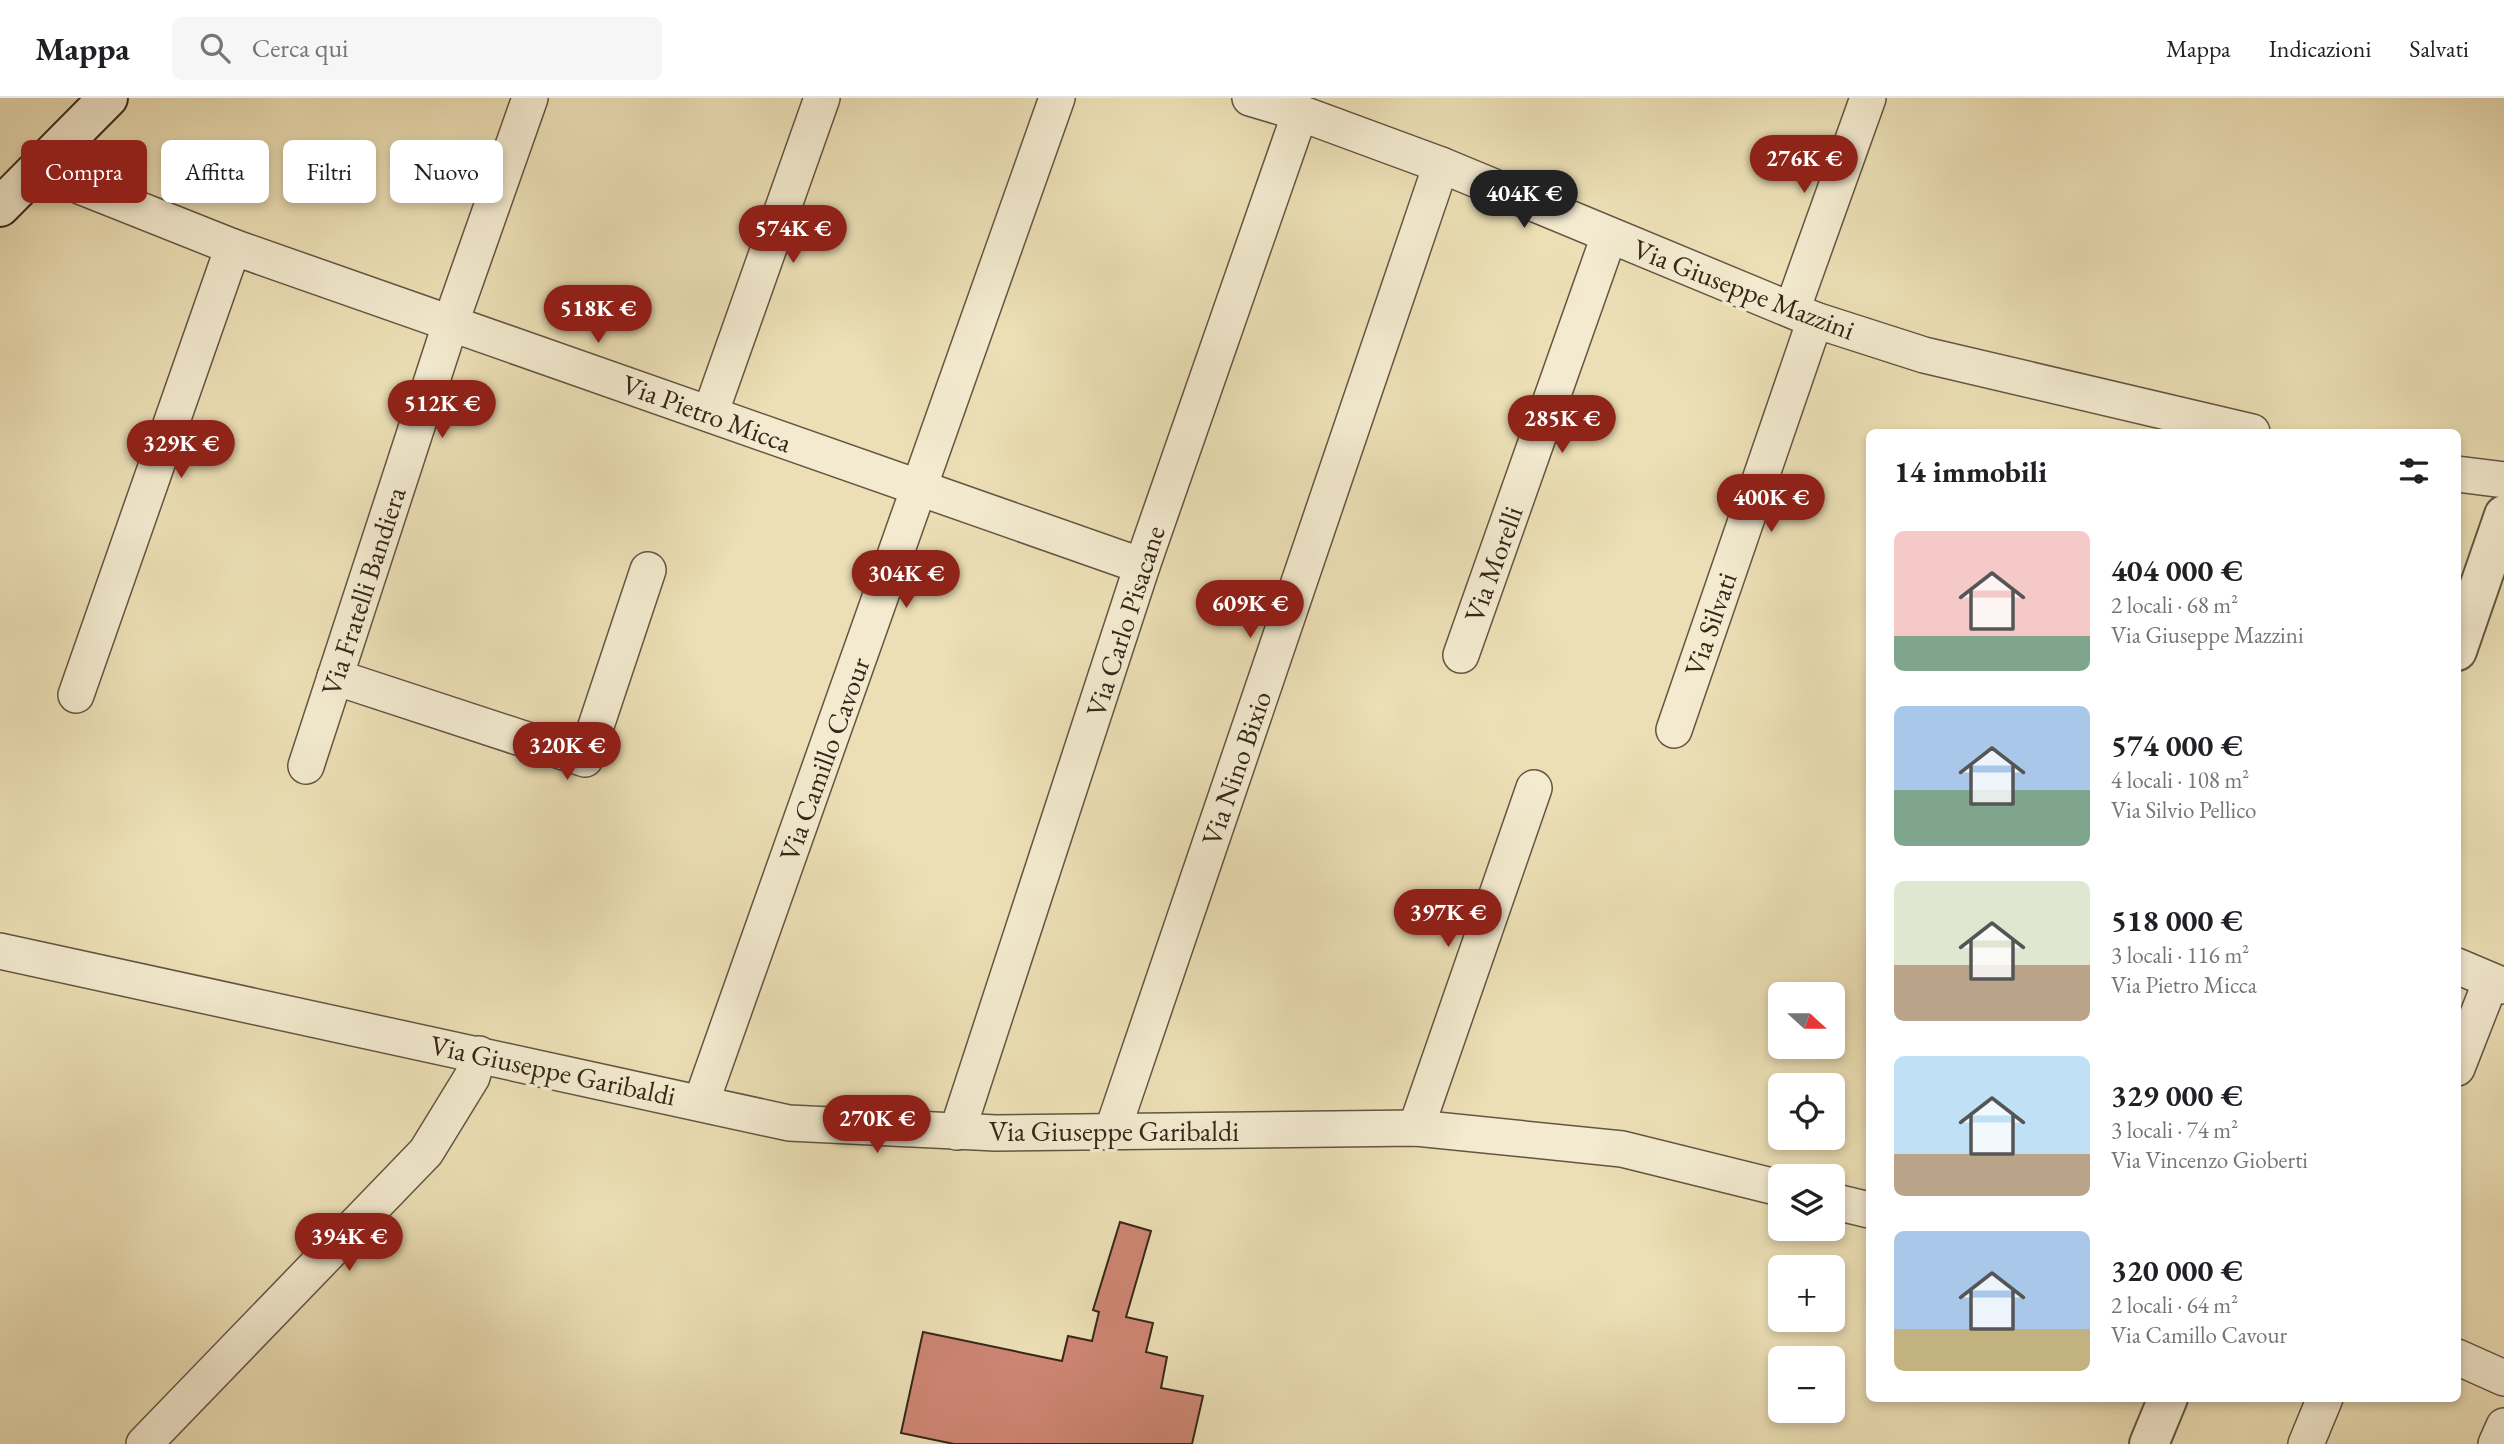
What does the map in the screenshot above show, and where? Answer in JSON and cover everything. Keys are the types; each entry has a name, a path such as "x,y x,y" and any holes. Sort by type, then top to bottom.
{"street":[{"path":"66,140 108,98"},
{"name":"Via Fratelli Bandiera","path":"306,766 451,323 530,98"},
{"path":"710,414 822,98"},
{"name":"Via Camillo Cavour","path":"701,1103 1057,98"},
{"name":"Via Giuseppe Mazzini","path":"1250,98 1300,113 1441,165 1804,315 1924,355 2239,429"},
{"name":"Via Silvati","path":"1674,730 1804,315 1868,98"},
{"name":"Via Carlo Pisacane","path":"957,1132 1142,566 1300,113"},
{"name":"Via Nino Bixio","path":"1112,1132 1441,165"},
{"path":"0,207 21,185"},
{"name":"Via Pietro Micca","path":"122,203 233,247 1142,566"},
{"name":"Via Morelli","path":"1461,655 1609,236"},
{"path":"76,695 233,247"},
{"path":"2461,475 2504,480"},
{"path":"2461,639 2504,515"},
{"path":"335,677 585,759 648,570"},
{"path":"1416,1128 1534,788"},
{"name":"Via Giuseppe Garibaldi","path":"0,951 789,1123 957,1132 1416,1128 1622,1149 1768,1185"},
{"path":"2461,968 2498,984 2461,1060"},
{"path":"144,1444 426,1152 472,1077 479,1054"},
{"path":"1845,1204 1866,1209"},
{"path":"2461,1359 2504,1378"},
{"path":"2149,1444 2166,1402"},
{"path":"2306,1444 2323,1402"},
{"path":"2496,1444 2504,1426"}],"building":[{"path":"1120,1222 1151,1231 1126,1317 1153,1323 1146,1352 1167,1357 1161,1388 1203,1396 1192,1444 954,1444 901,1433 923,1332 1062,1361 1068,1336 1092,1341 1099,1312 1093,1310"}]}
